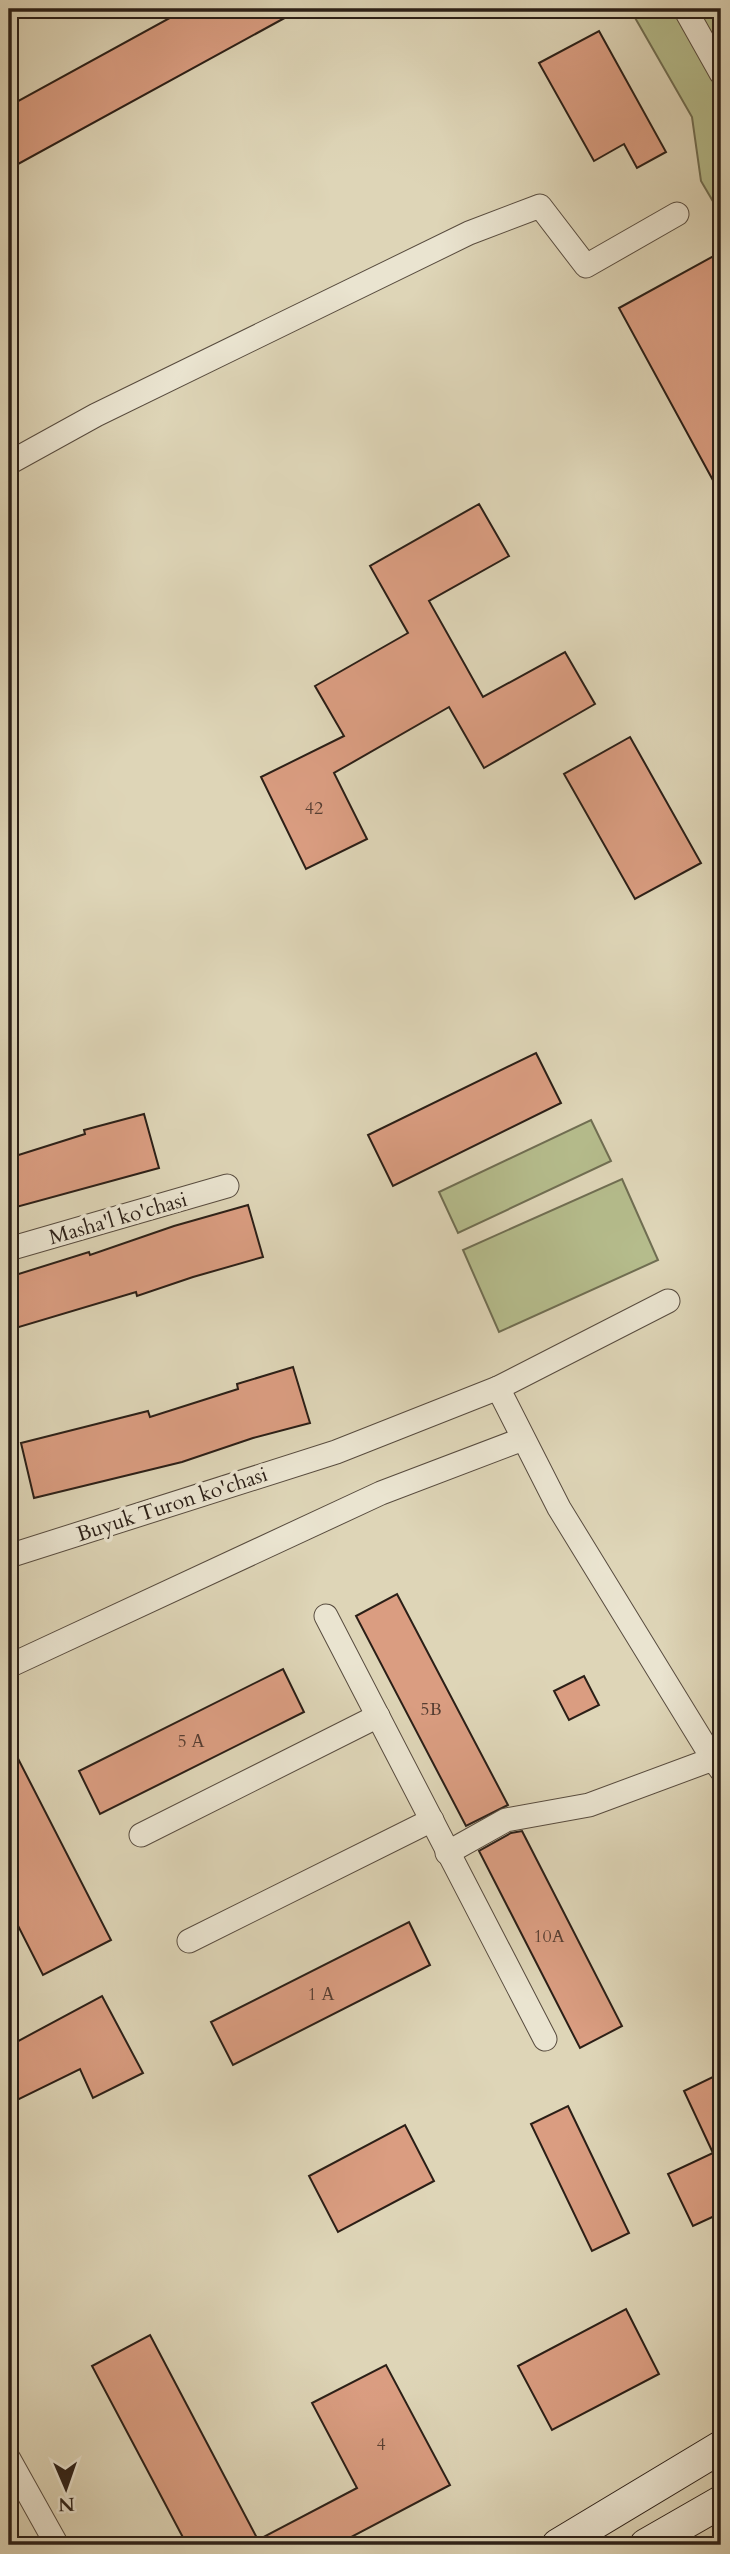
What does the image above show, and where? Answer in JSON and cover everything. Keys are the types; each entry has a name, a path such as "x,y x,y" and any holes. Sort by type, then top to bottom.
{"main road":[{"path":"558,2545 721,2447"},
{"path":"646,2545 721,2502"}],"street":[{"path":"685,9 721,73"},
{"path":"9,463 96,415 469,233 540,206 586,266 677,214"},
{"name":"Masha'l ko'chasi","path":"9,1249 227,1186"},
{"name":"Buyuk Turon ko'chasi","path":"9,1556 336,1452 498,1388 668,1301"},
{"path":"447,1853 506,1820 589,1805 717,1765 559,1508 498,1388"},
{"path":"9,1666 381,1493 523,1439"},
{"path":"326,1615 545,2039"},
{"path":"141,1835 378,1716"},
{"path":"189,1941 432,1820"},
{"path":"9,2459 57,2545"}],"green space":[{"path":"630,9 721,9 721,215 701,181 692,117"},
{"path":"591,1120 611,1161 458,1233 439,1192"},
{"path":"622,1179 658,1260 499,1332 463,1250"}],"building":[{"path":"186,9 301,9 9,169 9,106"},
{"path":"599,31 666,152 637,168 624,144 594,161 539,63"},
{"path":"721,252 721,495 619,308"},
{"path":"479,504 509,556 429,601 483,697 565,652 595,704 484,768 449,707 334,773 367,839 306,869 261,777 344,736 315,686 408,633 370,566"},
{"path":"630,737 701,863 635,899 564,774"},
{"path":"536,1053 561,1103 393,1186 368,1135"},
{"path":"144,1114 159,1168 9,1209 9,1158 85,1134 84,1130"},
{"path":"248,1205 263,1257 137,1296 136,1292 9,1330 9,1277 89,1252 90,1255 174,1226"},
{"path":"293,1367 310,1423 253,1438 182,1462 34,1498 21,1443 148,1411 150,1417 238,1389 237,1384"},
{"path":"397,1594 508,1805 466,1826 356,1616"},
{"path":"283,1669 304,1712 100,1814 79,1771"},
{"path":"584,1676 599,1705 569,1720 554,1691"},
{"path":"9,1741 111,1940 43,1975 9,1908"},
{"path":"522,1831 622,2026 580,2048 479,1851 511,1833"},
{"path":"409,1922 430,1965 233,2065 211,2022"},
{"path":"102,1996 143,2073 93,2098 80,2069 9,2104 9,2046"},
{"path":"721,2073 721,2213 693,2226 668,2174 713,2153 684,2091"},
{"path":"568,2106 629,2233 592,2251 531,2124"},
{"path":"405,2125 434,2181 338,2232 309,2176"},
{"path":"626,2309 659,2374 552,2430 518,2366"},
{"path":"150,2335 258,2540 357,2488 312,2403 386,2365 450,2485 336,2545 187,2545 92,2366"}]}
